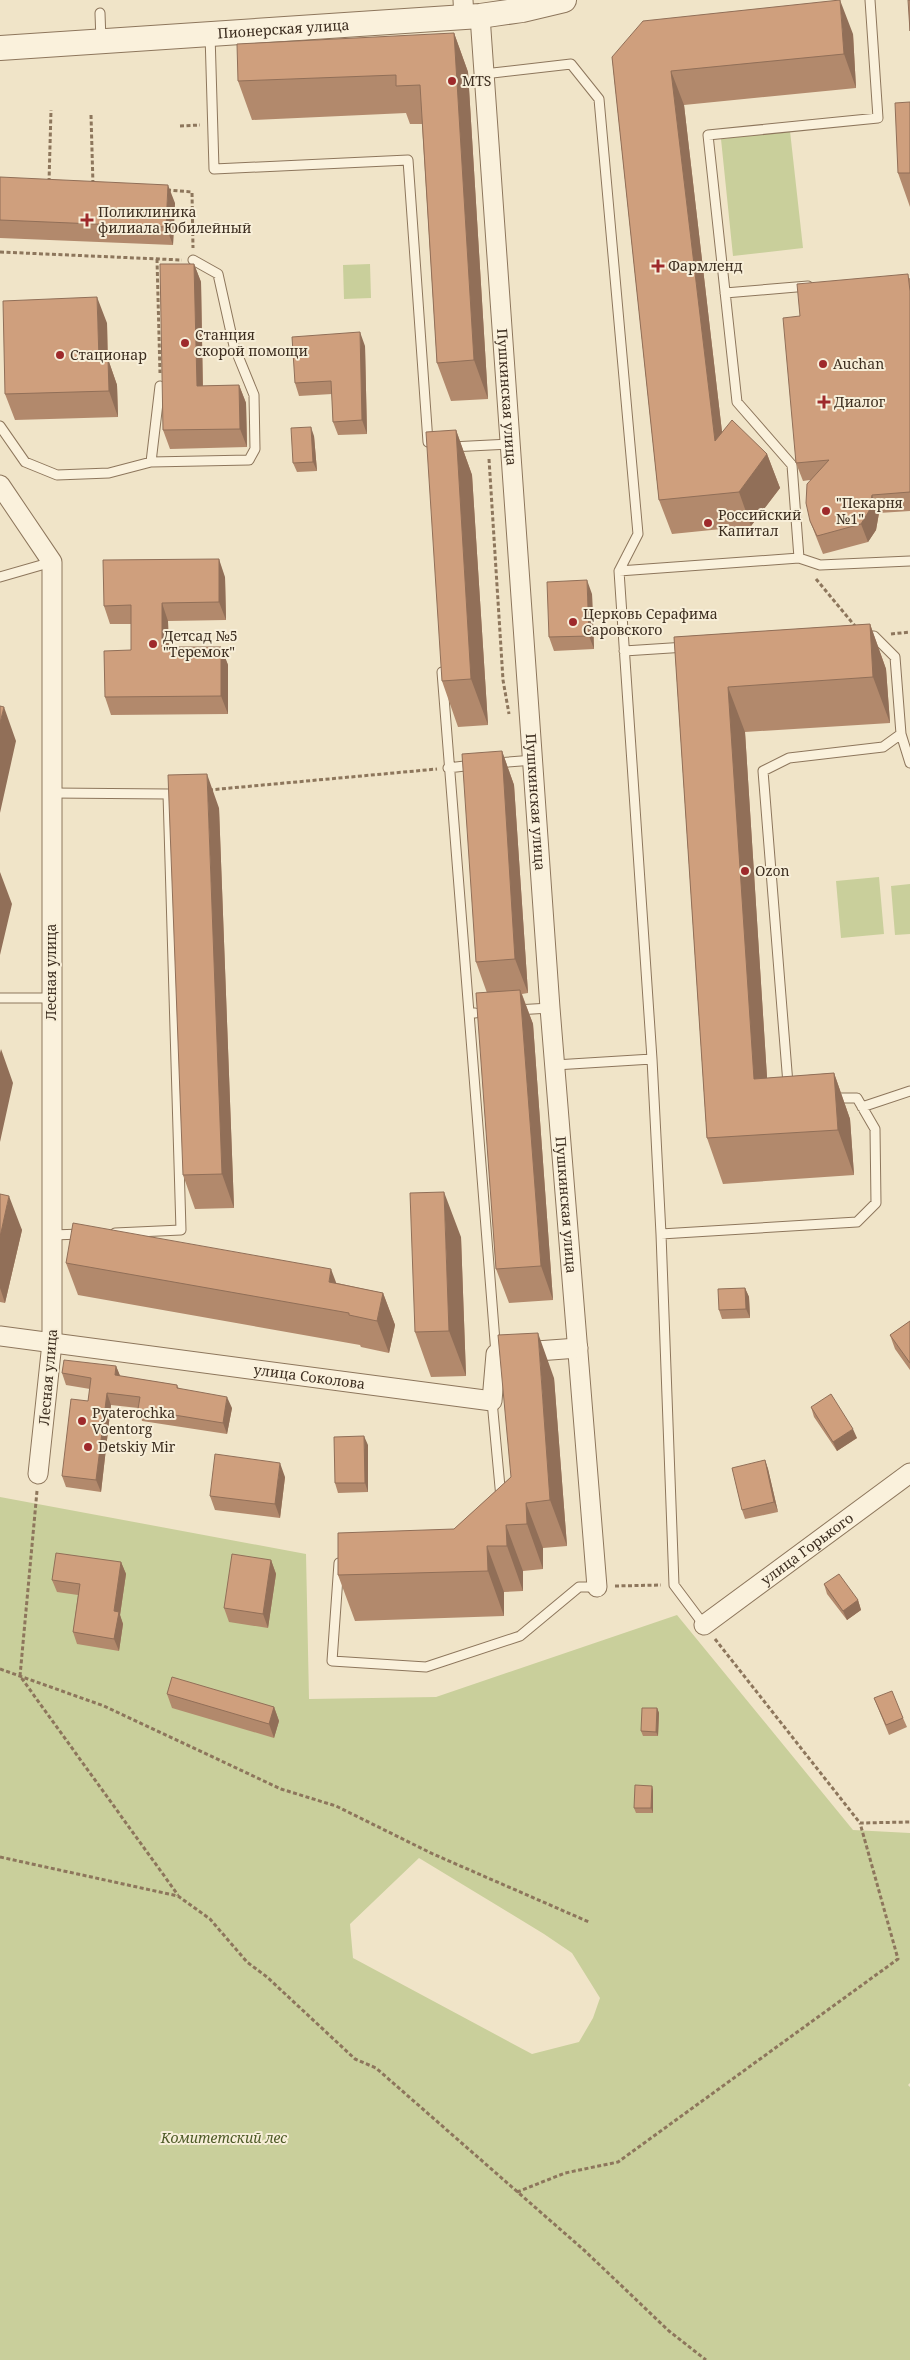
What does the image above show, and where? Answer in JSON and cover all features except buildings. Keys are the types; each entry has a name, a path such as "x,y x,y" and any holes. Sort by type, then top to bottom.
{"street":[{"name":"Пионерская улица","path":"0,48 210,34 469,11 522,10 564,0"},
{"name":"Пушкинская улица","path":"469,11 484,74 534,760 550,1008 597,1587"},
{"path":"0,485 52,562"},
{"name":"Лесная улица","path":"38,1474 52,1343 50,998 52,562"},
{"name":"улица Соколова","path":"0,1336 492,1401"},
{"path":"492,1401 496,1354 578,1348"},
{"name":"улица Горького","path":"704,1625 910,1473"}],"lane":[{"path":"799,558 792,465 737,402 708,135 878,118 870,0"},
{"path":"100,13 101,41"},
{"path":"210,34 214,169 408,160 428,448 510,444"},
{"path":"484,74 571,64 599,98 638,534 619,571 652,1059 661,1234 674,1585 704,1625"},
{"path":"0,426 25,462 57,475 109,473 151,462 249,460 255,450 254,395 234,346 218,274 193,260"},
{"path":"725,293 822,285"},
{"path":"151,462 160,386"},
{"path":"619,571 799,558 820,565 910,561"},
{"path":"0,577 52,562"},
{"path":"854,637 874,636 895,657 901,734 910,763"},
{"path":"624,651 694,647"},
{"path":"441,658 448,768 496,1354"},
{"path":"799,1093 788,1084 763,771 790,758 883,748 901,734"},
{"path":"448,768 534,760"},
{"path":"51,793 168,794 181,1230 102,1233"},
{"path":"0,998 50,998"},
{"path":"507,1011 550,1008"},
{"path":"469,1013 488,1012"},
{"path":"555,1065 652,1059"},
{"path":"862,1107 910,1091"},
{"path":"661,1234 857,1222 876,1202 874,1129 857,1098 822,1098"},
{"path":"52,1235 92,1234"},
{"path":"492,1401 501,1506"},
{"path":"340,1551 332,1662 426,1667 520,1636 579,1587 597,1587"}],"path":[{"path":"49,183 51,110"},
{"path":"91,115 93,186"},
{"path":"180,126 212,125"},
{"path":"40,182 58,184"},
{"path":"84,185 103,186"},
{"path":"0,252 193,260 192,192 162,190"},
{"path":"157,259 160,386"},
{"path":"799,558 864,637"},
{"path":"207,790 448,768"},
{"path":"38,1474 20,1676 178,1896 210,1919 247,1962 267,1977 355,2059 376,2068 585,2251 669,2331 706,2360"},
{"path":"597,1587 674,1585"},
{"path":"517,2192 565,2173 618,2162 898,1958 860,1823 704,1625"},
{"path":"0,1669 104,1706 281,1789 336,1806 434,1854 589,1922"},
{"path":"860,1823 910,1822"},
{"path":"0,1857 178,1896"}],"green space":[{"path":"790,131 803,248 733,256 721,139"},
{"path":"370,264 371,298 344,299 343,265"},
{"path":"879,877 884,934 841,938 836,881"},
{"path":"910,884 910,934 895,935 891,886"},
{"name":"Комитетский лес","path":"0,1497 306,1554 309,1699 436,1697 677,1615 853,1830 910,1833 910,2083 908,2085 910,2087 910,2360 0,2360","holes":["419,1858 572,1953 600,1998 593,2018 579,2042 532,2054 353,1958 350,1924"]}],"place":[{"name":"MTS","path":"452,81"},
{"name":"Поликлиника филиала Юбилейный","path":"87,220"},
{"name":"Фармленд","path":"658,266"},
{"name":"Станция скорой помощи","path":"185,343"},
{"name":"Стационар","path":"60,355"},
{"name":"Auchan","path":"823,364"},
{"name":"Диалог","path":"824,402"},
{"name":"\"Пекарня №1\"","path":"826,511"},
{"name":"Российский Капитал","path":"708,523"},
{"name":"Церковь Серафима Саровского","path":"573,622"},
{"name":"Детсад №5 \"Теремок\"","path":"153,644"},
{"name":"Ozon","path":"745,871"},
{"name":"Pyaterochka Voentorg","path":"82,1421"},
{"name":"Detskiy Mir","path":"88,1447"}]}
